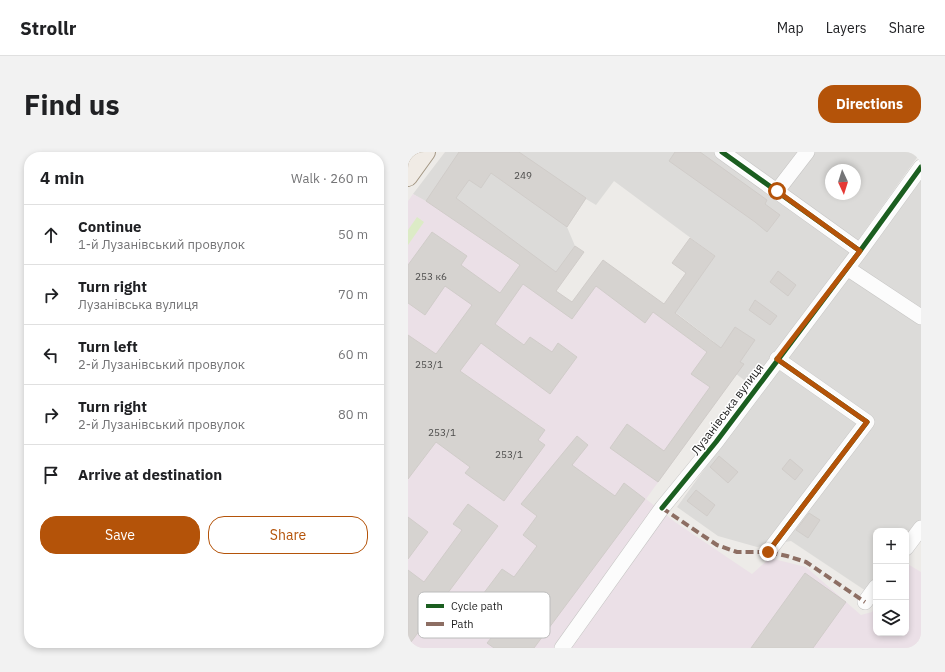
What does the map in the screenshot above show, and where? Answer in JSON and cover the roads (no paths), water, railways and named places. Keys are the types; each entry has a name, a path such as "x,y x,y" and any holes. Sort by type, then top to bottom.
{"main road":[{"path":"408,177 426,152"}],"street":[{"path":"722,152 860,251"},
{"path":"777,191 807,152"},
{"name":"Лузанівська вулиця","path":"562,648 662,508 716,442 777,359 860,251 921,167"},
{"path":"847,268 921,317"},
{"path":"768,552 867,422 777,359"},
{"path":"909,544 921,528"},
{"path":"865,602 873,591"}]}
